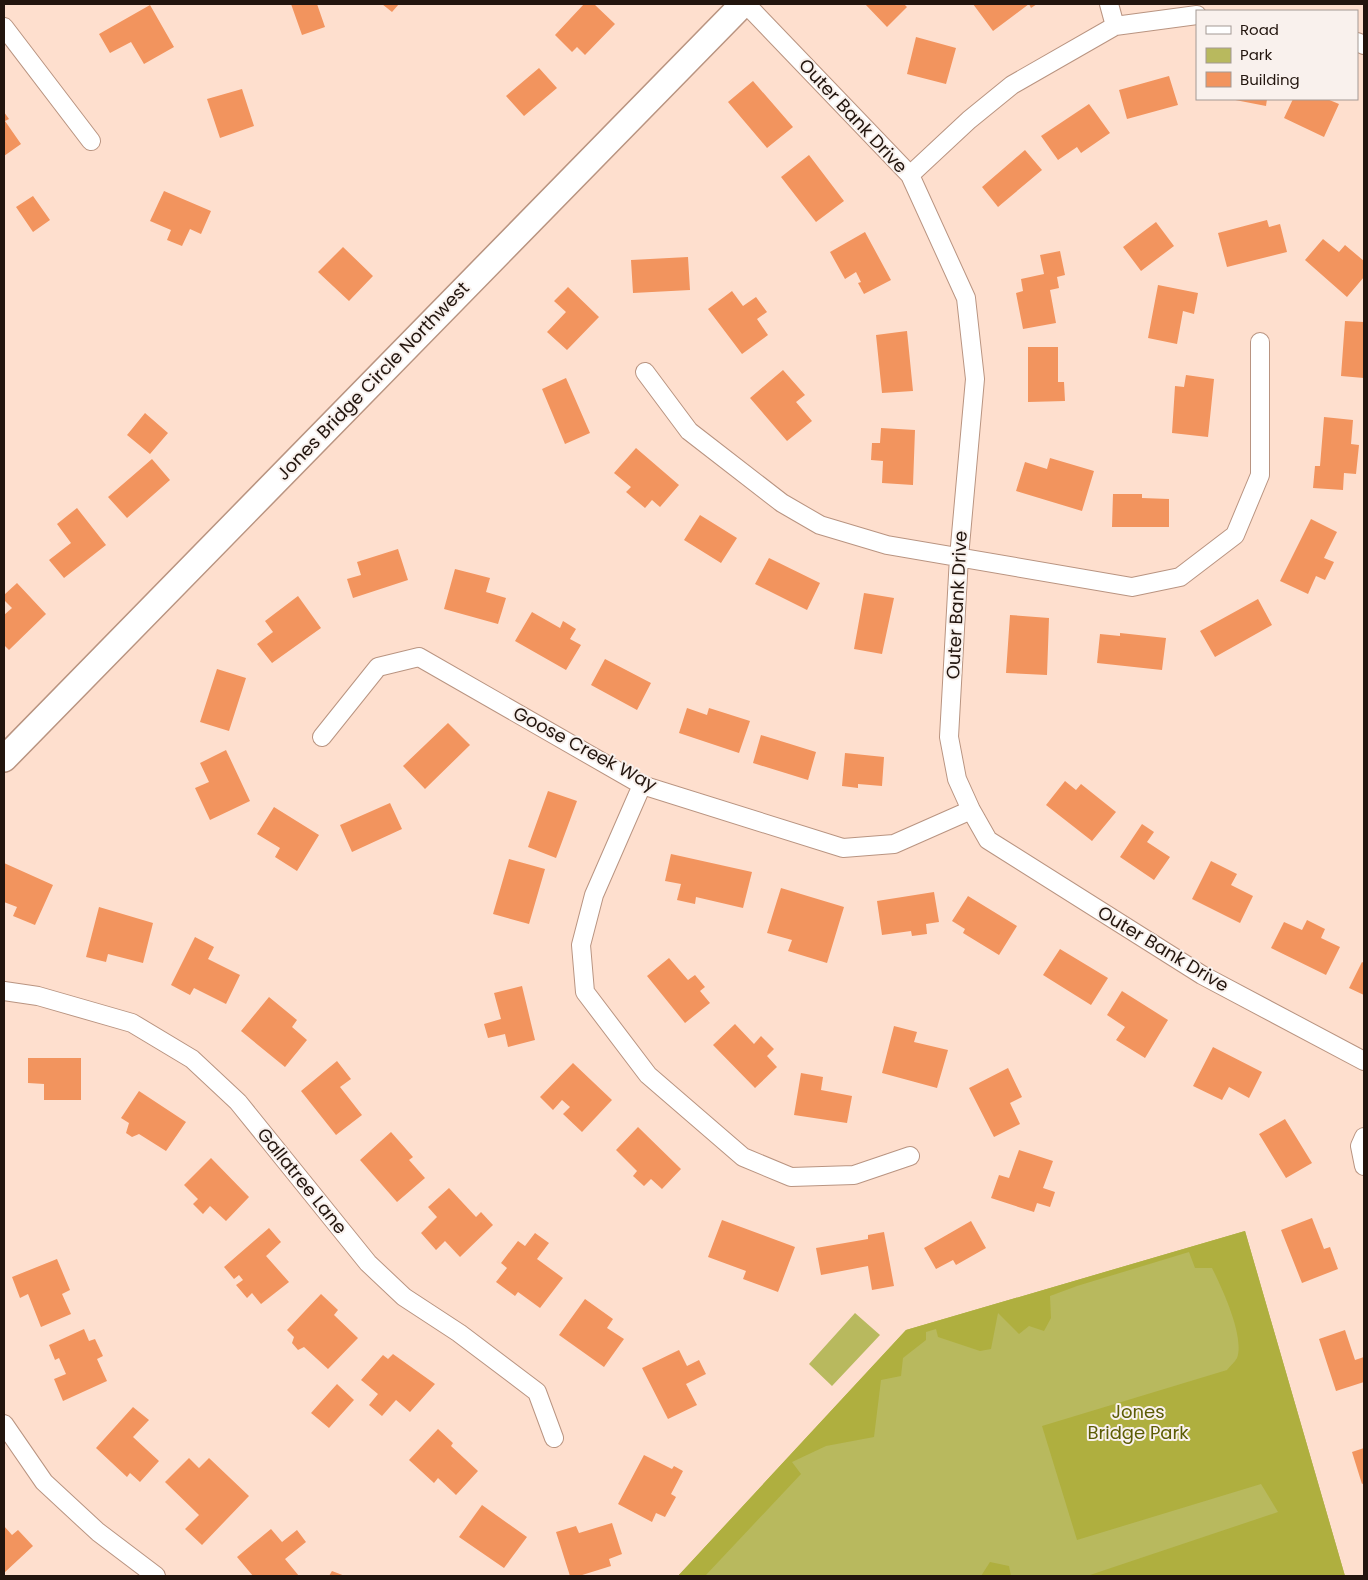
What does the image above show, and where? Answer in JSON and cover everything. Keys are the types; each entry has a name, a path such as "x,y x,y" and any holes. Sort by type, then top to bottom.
{"street":[{"name":"Outer Bank Drive","path":"744,4 910,175 966,298 974,379 959,558 949,737 957,779 971,810 988,840 1202,975 1364,1061"},
{"name":"Jones Bridge Circle Northwest","path":"4,760 744,4"},
{"path":"1109,4 1116,26"},
{"path":"910,175 969,120 1012,85 1116,26 1196,15"},
{"path":"4,27 92,141"},
{"path":"645,372 689,431 782,503 820,525 887,545 1132,587 1186,573 1235,535 1260,476 1260,342"},
{"name":"Goose Creek Way","path":"322,737 378,666 419,657 642,784 843,848 894,844 971,810"},
{"path":"642,784 594,895 581,945 585,992 648,1076 743,1157 791,1177 854,1175 910,1156"},
{"name":"Gallatree Lane","path":"4,990 38,996 132,1023 192,1059 238,1102 368,1263 404,1297 460,1333 537,1392 554,1438"},
{"path":"1364,1137 1360,1146 1364,1166"},
{"path":"4,1424 44,1482 98,1532 156,1576"}],"green space":[{"name":"Jones Bridge Park","path":"1245,1231 1345,1576 678,1576 906,1330"},
{"path":"1245,1231 1345,1576 1087,1576 1278,1512 1261,1484 1077,1540 1042,1426 1227,1370 1237,1358 1239,1349 1235,1326 1212,1268 1195,1268 1189,1252 1050,1296 1051,1318 1044,1331 1029,1326 1019,1334 998,1313 991,1349 980,1351 938,1337 936,1329 926,1332 926,1340 903,1358 901,1376 881,1380 874,1437 826,1446 792,1462 801,1474 705,1576 678,1576 906,1330"},
{"path":"855,1313 880,1335 832,1386 809,1364"},
{"path":"990,1562 1009,1566 1011,1576 981,1576"}],"building":[{"path":"291,4 317,4 325,27 302,35"},
{"path":"382,4 399,4 392,12"},
{"path":"584,4 594,4 615,24 585,55 577,47 572,52 555,35"},
{"path":"865,4 904,4 907,7 887,27"},
{"path":"973,4 1029,4 993,31"},
{"path":"1029,4 1037,4 1031,8"},
{"path":"150,5 174,47 144,64 131,42 110,53 99,34"},
{"path":"916,37 956,48 946,84 907,74"},
{"path":"539,68 557,88 524,116 506,96"},
{"path":"1169,76 1178,105 1127,119 1119,90"},
{"path":"753,81 793,127 767,148 728,102"},
{"path":"242,89 254,126 220,138 207,99"},
{"path":"1235,100 1267,100 1266,106"},
{"path":"1293,100 1329,100 1339,104 1324,137 1284,118"},
{"path":"1089,104 1110,133 1081,153 1077,147 1058,160 1041,136"},
{"path":"4,112 9,119 5,121 21,144 4,156"},
{"path":"1025,150 1042,170 998,207 982,187"},
{"path":"809,155 844,201 816,222 781,177"},
{"path":"164,191 211,211 201,234 190,229 182,246 167,240 171,230 150,221"},
{"path":"33,196 50,220 33,232 16,207"},
{"path":"1267,220 1269,227 1280,224 1287,252 1227,267 1218,233"},
{"path":"1156,222 1174,246 1141,271 1123,247"},
{"path":"865,232 891,280 864,294 858,283 861,282 856,272 845,279 830,252"},
{"path":"1323,239 1339,252 1345,245 1364,261 1364,277 1347,297 1305,260"},
{"path":"343,247 373,276 349,301 318,272"},
{"path":"1060,251 1065,275 1057,277 1059,288 1050,290 1056,323 1023,329 1016,293 1023,291 1021,279 1044,274 1040,255"},
{"path":"688,257 690,290 633,293 631,260"},
{"path":"1158,285 1198,293 1194,314 1183,311 1177,344 1148,338"},
{"path":"568,287 599,317 567,350 547,332 566,312 554,301"},
{"path":"732,291 743,306 756,297 767,312 757,319 768,335 742,354 708,309"},
{"path":"1345,321 1364,322 1364,378 1341,376"},
{"path":"907,331 913,391 882,393 876,335"},
{"path":"1028,347 1058,347 1058,382 1064,382 1065,401 1028,402"},
{"path":"783,370 805,395 796,402 812,421 787,441 750,398"},
{"path":"1186,375 1214,379 1208,437 1172,433 1175,386 1184,387"},
{"path":"566,378 590,433 565,444 542,389"},
{"path":"145,413 168,433 150,454 127,435"},
{"path":"1324,417 1353,420 1351,444 1359,445 1356,474 1344,473 1343,490 1313,488 1315,466 1320,466"},
{"path":"881,428 915,430 913,485 882,483 883,461 871,460 872,443 880,443"},
{"path":"636,448 679,485 660,507 652,500 645,508 626,492 631,487 614,473"},
{"path":"1050,458 1094,471 1082,511 1016,491 1025,462 1047,469"},
{"path":"152,459 170,480 127,518 108,497"},
{"path":"1113,494 1142,494 1142,498 1169,499 1169,527 1112,527"},
{"path":"77,508 106,545 64,578 49,560 71,543 57,524"},
{"path":"700,515 737,538 721,563 684,540"},
{"path":"1311,519 1337,532 1324,558 1334,562 1325,580 1316,576 1308,594 1280,581"},
{"path":"398,549 408,580 353,598 347,579 361,575 357,562"},
{"path":"769,558 820,583 807,610 755,584"},
{"path":"455,569 490,578 486,592 506,598 498,624 444,609"},
{"path":"17,583 46,614 9,650 4,645 4,615 12,608 4,600 4,595"},
{"path":"864,593 894,598 882,654 854,649"},
{"path":"298,596 321,628 272,663 257,644 273,632 265,621"},
{"path":"1258,599 1272,625 1215,657 1200,631"},
{"path":"532,612 560,628 563,621 576,629 570,639 581,645 566,670 515,641"},
{"path":"1010,615 1049,618 1047,675 1006,673"},
{"path":"1120,633 1166,638 1162,670 1097,663 1100,634 1120,636"},
{"path":"605,659 651,683 637,710 591,685"},
{"path":"217,669 246,678 229,731 200,722"},
{"path":"687,708 707,715 709,708 750,721 739,753 679,733"},
{"path":"448,723 470,745 425,789 403,766"},
{"path":"761,735 816,752 808,780 753,763"},
{"path":"226,750 250,801 210,820 195,788 209,782 200,763"},
{"path":"845,753 884,757 882,786 858,784 858,788 842,786"},
{"path":"1065,781 1076,790 1081,784 1116,812 1092,841 1046,805"},
{"path":"548,791 577,801 556,858 528,847"},
{"path":"390,803 402,829 352,852 340,825"},
{"path":"274,807 319,835 297,871 275,857 280,848 257,834"},
{"path":"1142,824 1154,832 1147,842 1170,857 1154,880 1120,857"},
{"path":"671,854 752,872 743,908 696,897 695,904 677,900 681,884 665,881"},
{"path":"509,859 545,869 529,924 493,914"},
{"path":"1211,861 1237,874 1231,885 1253,896 1240,923 1192,899"},
{"path":"4,863 53,885 35,925 13,916 17,907 4,902"},
{"path":"781,888 844,907 827,963 788,951 792,940 767,933"},
{"path":"934,892 939,922 926,924 927,934 912,936 911,931 882,935 877,901"},
{"path":"968,896 1017,926 999,955 963,933 965,929 952,921"},
{"path":"99,907 153,923 143,963 108,954 106,962 86,957"},
{"path":"1307,920 1325,929 1321,938 1340,947 1326,975 1271,948 1284,922 1302,930"},
{"path":"195,937 214,947 208,959 240,975 226,1004 194,988 190,995 171,985"},
{"path":"1060,949 1108,978 1091,1005 1043,975"},
{"path":"669,958 688,980 695,975 705,987 700,991 710,1003 685,1023 647,976"},
{"path":"1362,962 1364,963 1364,995 1349,988"},
{"path":"522,986 535,1040 508,1047 505,1034 488,1038 484,1024 501,1019 494,993"},
{"path":"1122,991 1168,1020 1145,1058 1116,1040 1125,1027 1107,1015"},
{"path":"269,997 297,1020 292,1027 307,1040 285,1067 241,1031"},
{"path":"735,1024 754,1044 761,1036 774,1049 767,1056 777,1067 755,1088 713,1045"},
{"path":"894,1026 917,1032 914,1042 948,1050 937,1088 882,1073"},
{"path":"1213,1047 1262,1072 1249,1098 1229,1087 1222,1100 1193,1086"},
{"path":"28,1058 81,1058 81,1100 44,1100 44,1084 28,1083"},
{"path":"337,1061 351,1079 340,1087 362,1115 336,1135 301,1091"},
{"path":"573,1063 612,1100 582,1132 563,1114 570,1107 562,1100 553,1110 540,1097"},
{"path":"1008,1068 1022,1097 1010,1103 1020,1124 994,1137 969,1088"},
{"path":"801,1073 823,1077 821,1090 852,1096 847,1123 794,1115"},
{"path":"139,1091 186,1122 166,1151 139,1134 132,1137 126,1133 129,1123 121,1118"},
{"path":"1285,1119 1312,1163 1286,1178 1259,1134"},
{"path":"638,1127 681,1169 662,1189 651,1179 644,1186 633,1176 637,1171 616,1150"},
{"path":"391,1132 413,1157 409,1160 425,1178 397,1202 360,1160"},
{"path":"1019,1150 1053,1161 1043,1188 1055,1192 1050,1207 1037,1203 1034,1212 991,1198 999,1175 1009,1178"},
{"path":"211,1158 249,1197 226,1221 210,1206 203,1214 193,1204 198,1199 184,1185"},
{"path":"449,1188 476,1217 481,1212 493,1225 460,1257 445,1241 436,1250 421,1233 437,1217 428,1207"},
{"path":"1312,1218 1324,1249 1330,1247 1338,1269 1302,1283 1281,1230"},
{"path":"722,1220 795,1247 778,1292 743,1279 746,1271 708,1257"},
{"path":"971,1221 986,1248 956,1265 953,1260 936,1269 924,1248"},
{"path":"269,1228 281,1242 266,1256 289,1282 261,1304 252,1293 247,1298 236,1285 243,1280 239,1275 234,1279 224,1267"},
{"path":"884,1232 894,1286 872,1290 868,1266 821,1275 816,1248 868,1239 868,1235"},
{"path":"535,1233 549,1243 537,1259 563,1278 540,1308 518,1292 515,1296 496,1282 507,1268 501,1263 518,1241 525,1246"},
{"path":"57,1259 70,1290 62,1294 71,1314 41,1327 28,1294 20,1298 12,1277"},
{"path":"321,1294 338,1310 334,1315 358,1338 328,1369 304,1347 298,1350 292,1343 294,1337 287,1330"},
{"path":"585,1299 613,1319 607,1328 624,1339 604,1367 559,1335"},
{"path":"84,1329 89,1341 95,1339 103,1356 97,1359 107,1381 63,1401 54,1379 66,1374 59,1358 55,1360 49,1345"},
{"path":"1345,1330 1355,1360 1364,1357 1364,1382 1336,1391 1319,1339"},
{"path":"679,1350 687,1366 699,1360 706,1374 686,1384 697,1405 668,1419 642,1368"},
{"path":"393,1354 435,1384 410,1412 396,1400 382,1416 369,1405 378,1394 361,1380 383,1355 388,1359"},
{"path":"337,1384 354,1400 329,1428 311,1413"},
{"path":"133,1407 149,1420 133,1437 159,1461 140,1482 130,1473 127,1477 96,1448"},
{"path":"438,1429 453,1443 451,1446 478,1471 456,1495 438,1478 434,1483 409,1460"},
{"path":"1364,1448 1364,1483 1362,1484 1352,1452"},
{"path":"644,1455 672,1469 674,1466 683,1471 671,1494 676,1497 665,1517 656,1513 652,1522 618,1504"},
{"path":"189,1458 199,1468 209,1458 249,1496 202,1545 185,1529 199,1515 165,1482"},
{"path":"482,1505 527,1537 504,1568 459,1537"},
{"path":"612,1523 622,1554 609,1559 611,1566 579,1576 570,1576 556,1532 576,1526 579,1533"},
{"path":"4,1526 12,1535 18,1530 33,1546 4,1573"},
{"path":"271,1529 282,1542 297,1530 306,1542 285,1559 299,1576 253,1576 237,1557"},
{"path":"332,1571 345,1576 329,1576"}]}
